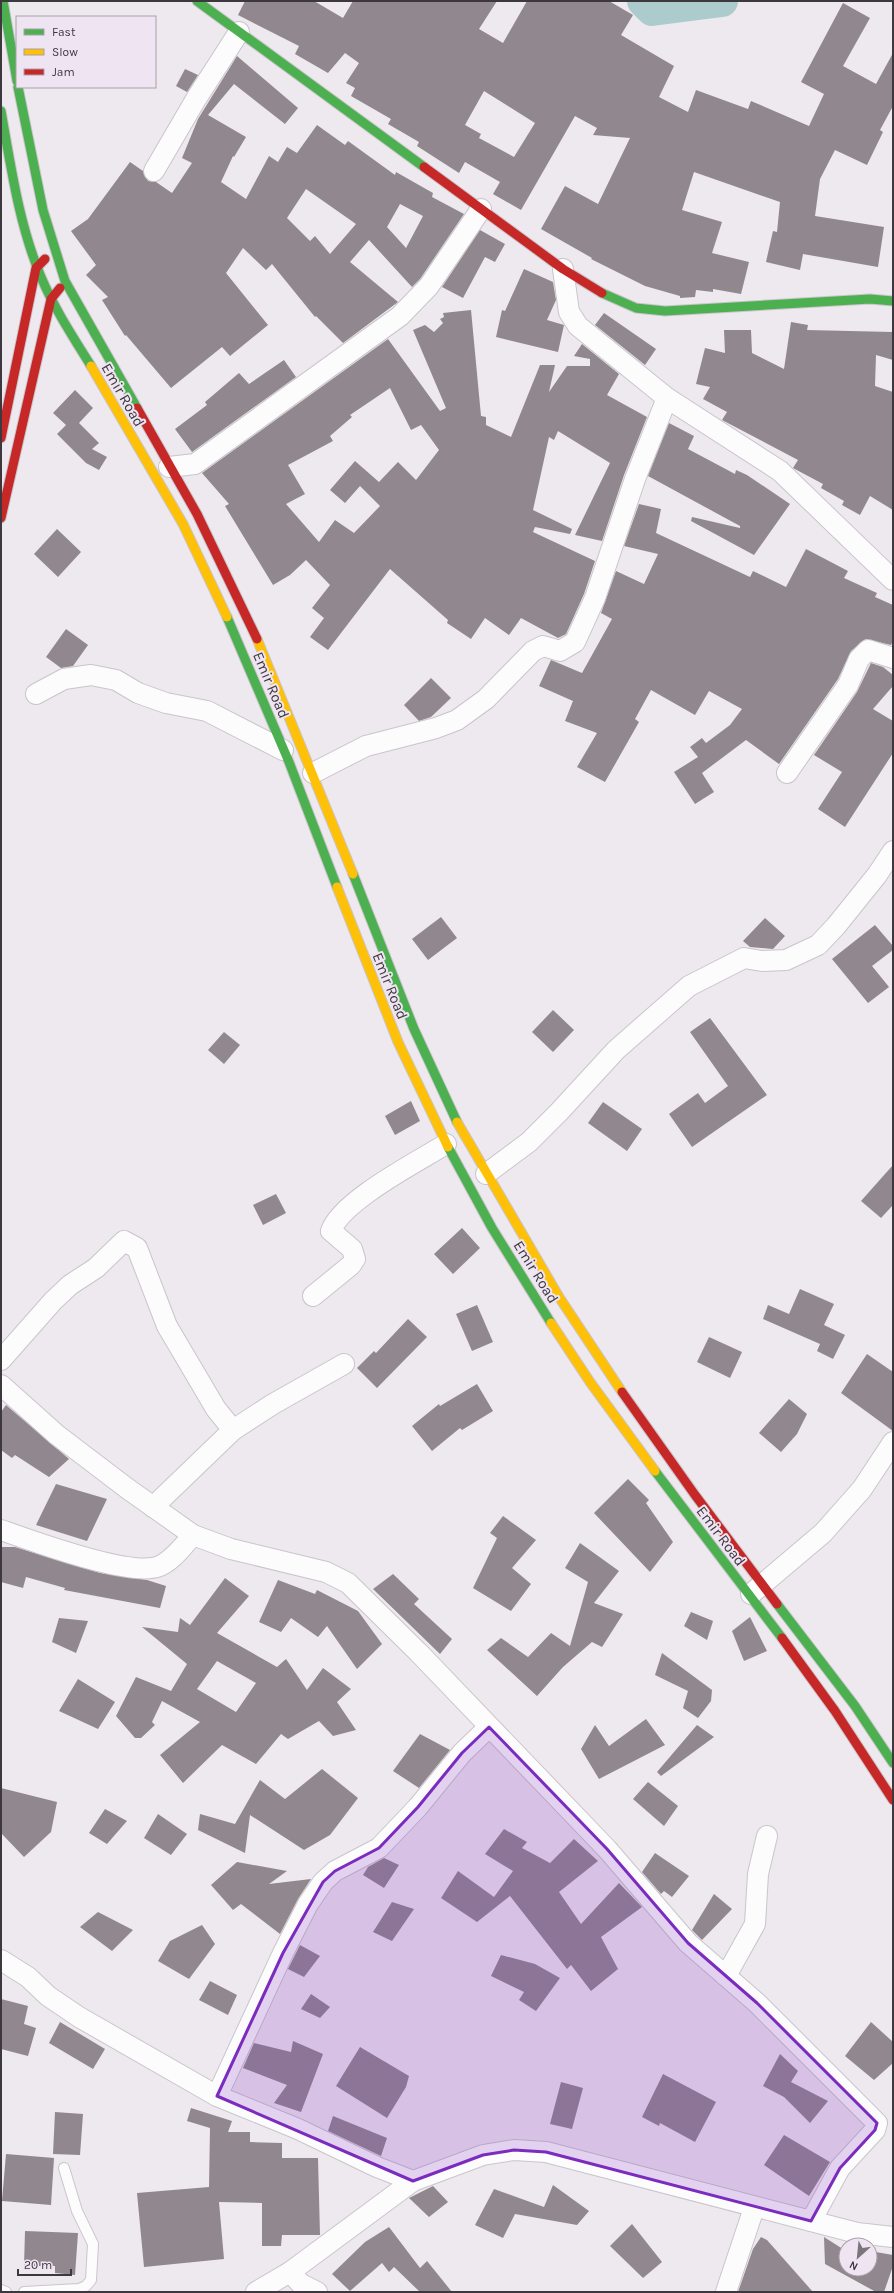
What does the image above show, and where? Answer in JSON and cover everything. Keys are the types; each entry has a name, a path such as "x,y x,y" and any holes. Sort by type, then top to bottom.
{"main road":[{"path":"3,1 16,74"},
{"path":"197,1 563,269 611,298 636,308 665,311 870,299 893,301"},
{"name":"Emir Road","path":"18,88 31,153 54,250 65,281 197,514 248,618 313,773 414,1029 457,1122 559,1297 626,1398 695,1495 893,1800"},
{"name":"Emir Road","path":"1,111 19,209 36,268 51,299 191,541 221,602 283,750 373,982 446,1144 513,1262 574,1359 640,1452 855,1706 893,1763"},
{"path":"1,438 36,268 54,250"},
{"path":"1,518 51,299 65,281"}],"street":[{"path":"154,171 196,99 239,32"},
{"path":"169,467 195,464 400,316 429,286 481,209"},
{"path":"563,269 569,312 578,326 667,398 780,471 893,580"},
{"path":"313,773 366,746 436,728 457,720 486,699 532,651 543,646 560,651 575,642 595,598 636,479 667,398"},
{"path":"787,773 848,685 859,659 868,650 893,658"},
{"path":"36,694 64,679 91,675 116,680 138,693 166,703 207,711 283,750"},
{"path":"486,1174 529,1142 616,1050 689,986 744,958 762,961 786,960 818,945 836,926 877,875 893,851"},
{"path":"313,1296 351,1265 355,1259 352,1249 331,1231 334,1221 360,1199 446,1144"},
{"path":"1,1360 53,1300 70,1285 96,1268 124,1241 137,1248 167,1326 216,1409 233,1430"},
{"path":"153,1507 233,1430 273,1404 344,1364"},
{"path":"1,1385 57,1435 153,1507 194,1535 231,1549 326,1572 348,1583 419,1653 607,1850 688,1943 756,2003 877,2123 875,2130 840,2168 811,2221"},
{"path":"756,1590 823,1533 862,1489 893,1442"},
{"path":"1,1530 38,1544 139,1569 158,1567 170,1559 194,1535"},
{"path":"217,2096 283,1953 308,1904 323,1882 335,1871 379,1848 418,1807 462,1753 489,1727"},
{"path":"726,1976 755,1924 758,1874 767,1836"},
{"path":"1,1960 28,1977 48,1996 79,2017 217,2096 298,2129 377,2167 413,2180"},
{"path":"256,2292 290,2272 413,2180 483,2155 514,2150 546,2152 754,2208 857,2233 893,2236"},
{"path":"726,2292 754,2208"},
{"path":"290,2272 301,2284 317,2292"}],"lane":[{"path":"24,2292 79,2289 86,2286 91,2280 93,2244 76,2211 64,2168"},
{"path":"1,2290 6,2292"}],"highlighted area":[{"path":"489,1727 607,1849 688,1943 757,2003 877,2123 875,2130 840,2168 811,2221 546,2152 514,2150 483,2155 413,2181 217,2096 283,1953 323,1882 335,1871 379,1848 418,1807 462,1753"}],"building":[{"path":"245,1 314,1 343,18 353,1 497,1 479,29 503,43 527,1 609,1 633,15 621,35 674,66 659,97 688,112 696,90 748,109 751,101 809,126 824,94 801,82 843,3 870,18 843,66 876,84 893,53 893,106 880,130 883,132 867,165 835,150 820,179 815,216 884,227 878,267 803,254 800,270 766,262 773,231 777,232 780,202 694,172 682,210 722,222 712,253 749,262 741,294 713,289 713,292 696,290 695,297 680,298 680,296 645,286 591,259 592,258 541,229 565,186 598,204 630,138 593,135 597,128 575,116 521,210 493,194 500,182 465,162 459,173 417,146 419,142 388,124 391,119 351,96 355,88 346,83 359,63 345,53 328,73 295,54 299,46 238,15","holes":["484,91 535,123 514,157 479,138 481,134 465,125"]},
{"path":"237,56 298,108 285,124 234,84 208,115 246,137 234,157 233,156 221,182 246,199 269,156 278,162 287,147 297,153 317,125 345,145 348,141 395,175 396,172 433,193 432,197 464,214 420,279 412,287 369,240 350,262 398,302 343,343 316,316 315,317 272,264 266,270 243,248 226,273 268,325 230,356 222,347 171,388 126,335 125,336 102,300 108,297 86,275 96,265 71,231 88,219 130,162 143,171 148,181 156,182 172,193 192,163 182,158 198,119","holes":["306,189 356,224 330,254 315,236 310,241 287,218","400,204 423,216 406,248 387,227"]},
{"path":"185,69 198,75 187,92 176,86"},
{"path":"480,230 505,244 495,262 485,257 463,298 442,287"},
{"path":"524,269 553,282 556,300 547,320 564,325 558,352 496,337 502,310 505,311"},
{"path":"471,310 481,416 486,417 486,425 511,437 540,365 555,365 549,392 567,366 590,366 590,359 574,356 582,344 619,374 607,395 647,417 624,475 602,541 575,535 610,463 558,431 554,440 549,437 533,510 572,529 570,534 535,527 533,532 595,561 584,594 566,634 558,638 521,618 509,635 485,618 471,639 447,623 448,620 390,569 328,650 310,637 324,618 312,608 330,585 306,560 290,575 273,585 225,506 229,504 202,473 388,339 440,411 446,408 413,330 425,325 434,332 443,323 440,319 444,317 443,313","holes":["390,388 411,430 421,425 439,450 416,480 398,462 379,482 355,461 330,490 345,503 360,486 380,506 354,533 335,520 319,542 286,504 305,494 288,465 333,441 330,436 352,417 350,415"]},
{"path":"604,313 656,349 645,365 595,325"},
{"path":"791,322 808,325 807,330 893,332 893,360 876,355 875,386 893,392 893,510 870,496 860,515 842,505 844,501 821,488 823,484 793,468 798,460 722,420 727,412 703,399 710,387 696,384 705,348 725,353 724,330 751,330 752,353 784,369"},
{"path":"284,360 296,377 192,452 175,429 207,405 205,402 239,373 249,384"},
{"path":"75,390 93,408 79,423 99,443 92,449 107,457 99,470 86,463 57,434 66,425 53,413"},
{"path":"669,423 694,436 688,449 735,474 736,470 747,475 790,504 754,555 691,521 692,517 740,528 740,526 648,476"},
{"path":"639,504 661,509 656,533 750,577 753,571 786,587 806,549 848,571 844,578 877,593 875,597 893,605 893,641 891,645 866,639 851,651 838,679 779,764 746,740 702,773 714,792 695,804 674,772 698,757 690,747 702,738 706,743 730,725 742,709 709,691 695,715 651,690 635,719 639,722 605,782 577,767 597,733 565,721 573,701 539,686 551,660 582,673 612,619 601,613 616,571 644,584 658,554 624,546"},
{"path":"57,529 81,552 58,577 34,554"},
{"path":"66,629 88,645 73,666 61,668 46,657"},
{"path":"871,663 883,667 893,675 893,686 873,709 893,721 893,753 845,827 818,809 842,772 814,755 857,692"},
{"path":"431,678 451,698 431,717 419,721 404,705"},
{"path":"441,917 457,938 428,960 412,939"},
{"path":"765,918 785,936 773,949 750,947 743,941"},
{"path":"875,925 893,946 893,950 872,966 889,987 868,1003 832,959"},
{"path":"553,1010 574,1030 553,1052 532,1032"},
{"path":"710,1018 767,1095 692,1147 669,1114 698,1093 705,1103 728,1086 690,1032"},
{"path":"224,1032 240,1045 224,1064 208,1050"},
{"path":"411,1101 420,1121 395,1135 385,1116"},
{"path":"603,1102 642,1129 627,1151 588,1123"},
{"path":"893,1165 893,1205 881,1218 861,1201"},
{"path":"276,1194 286,1213 263,1225 253,1205"},
{"path":"462,1228 480,1248 453,1274 434,1254"},
{"path":"800,1289 834,1304 824,1325 845,1335 833,1359 817,1351 820,1344 763,1319 768,1305 789,1314"},
{"path":"477,1305 493,1342 472,1351 456,1314"},
{"path":"408,1319 427,1337 377,1388 357,1368 374,1351 376,1353"},
{"path":"709,1337 742,1352 730,1378 697,1362"},
{"path":"867,1354 893,1372 893,1431 841,1393"},
{"path":"477,1384 493,1411 462,1430 460,1428 432,1451 412,1426 439,1404 440,1406"},
{"path":"789,1399 807,1414 797,1434 781,1452 759,1433"},
{"path":"6,1405 69,1459 49,1477 15,1455 12,1458 1,1450 1,1412"},
{"path":"628,1479 649,1500 646,1503 673,1542 650,1572 594,1513"},
{"path":"56,1484 107,1499 87,1541 36,1525"},
{"path":"503,1516 536,1540 512,1568 531,1584 511,1611 473,1588 497,1538 490,1533"},
{"path":"580,1543 619,1571 594,1603 623,1614 602,1647 592,1642 563,1667 537,1696 487,1650 501,1638 528,1657 551,1633 570,1646 588,1582 565,1568"},
{"path":"1,1547 15,1547 100,1573 147,1580 166,1586 160,1608 64,1590 65,1588 26,1577 23,1588 1,1582"},
{"path":"393,1574 419,1599 414,1604 452,1639 440,1654 373,1589"},
{"path":"225,1578 249,1596 217,1633 277,1667 286,1659 307,1690 323,1668 351,1689 337,1702 356,1730 333,1736 319,1721 288,1739 281,1734 256,1764 222,1745 183,1783 160,1755 200,1722 162,1701 152,1722 155,1725 141,1738 135,1738 116,1716 136,1677 171,1691 187,1664 142,1627 178,1632 180,1618 190,1625","holes":["217,1661 256,1683 236,1712 197,1689"]},
{"path":"278,1580 315,1594 317,1590 358,1611 382,1644 357,1669 327,1626 318,1637 291,1618 281,1632 259,1622"},
{"path":"691,1612 713,1621 707,1640 684,1626"},
{"path":"750,1617 767,1651 744,1661 732,1631"},
{"path":"59,1618 88,1621 76,1653 52,1642"},
{"path":"662,1653 712,1690 711,1701 698,1718 683,1708 688,1691 655,1675"},
{"path":"78,1679 115,1702 98,1729 59,1711"},
{"path":"646,1719 665,1745 599,1779 581,1749 595,1725 609,1746"},
{"path":"697,1725 714,1737 661,1776 657,1772"},
{"path":"420,1734 450,1750 419,1788 393,1771"},
{"path":"322,1769 358,1798 330,1835 304,1850 250,1815 245,1853 198,1830 200,1814 235,1824 260,1780 285,1799"},
{"path":"648,1782 678,1806 664,1826 633,1799"},
{"path":"1,1788 57,1802 51,1832 24,1857 1,1833"},
{"path":"105,1809 127,1821 107,1844 89,1833"},
{"path":"158,1814 187,1834 171,1855 144,1838"},
{"path":"504,1829 527,1842 522,1848 550,1863 574,1839 598,1861 559,1892 581,1924 619,1883 642,1907 601,1937 618,1969 591,1991 571,1965 567,1969 510,1896 477,1922 441,1898 458,1871 494,1897 513,1871 485,1854"},
{"path":"655,1853 689,1876 672,1897 664,1891 661,1894 642,1872"},
{"path":"384,1858 399,1865 384,1888 363,1875 368,1867"},
{"path":"237,1862 287,1871 269,1884 311,1879 298,1899 280,1934 241,1904 233,1910 211,1885"},
{"path":"714,1894 732,1909 702,1940 692,1930"},
{"path":"392,1902 414,1909 392,1941 373,1932"},
{"path":"98,1912 133,1930 112,1951 80,1927"},
{"path":"202,1925 215,1944 189,1979 158,1961 170,1941"},
{"path":"300,1945 320,1956 304,1977 288,1969"},
{"path":"501,1955 535,1964 560,1978 536,2011 519,2000 524,1992 491,1976"},
{"path":"210,1981 237,1995 228,2015 199,2000"},
{"path":"311,1994 330,2007 320,2018 301,2009"},
{"path":"1,1999 28,2006 24,2024 36,2028 28,2056 1,2049"},
{"path":"60,2022 105,2049 93,2069 49,2043"},
{"path":"871,2022 893,2042 893,2063 874,2080 845,2056"},
{"path":"293,2041 323,2054 301,2112 274,2103 287,2085 243,2068 254,2043 291,2052"},
{"path":"360,2047 409,2076 406,2087 387,2118 336,2086"},
{"path":"780,2054 798,2071 791,2082 828,2101 810,2123 784,2097 763,2086"},
{"path":"663,2074 716,2102 695,2142 660,2123 659,2126 642,2117"},
{"path":"561,2082 583,2088 572,2129 550,2124"},
{"path":"191,2108 232,2121 228,2132 250,2132 250,2142 282,2143 282,2158 318,2158 320,2235 282,2235 281,2246 262,2246 262,2203 219,2202 224,2259 144,2267 137,2193 209,2187 210,2128 187,2121"},
{"path":"55,2112 83,2114 80,2155 53,2154"},
{"path":"333,2116 387,2138 381,2156 328,2131"},
{"path":"784,2135 830,2162 809,2196 764,2165"},
{"path":"6,2154 54,2158 51,2205 2,2201"},
{"path":"553,2185 589,2211 577,2225 515,2214 503,2238 475,2225 494,2189 544,2207"},
{"path":"433,2186 448,2202 429,2217 409,2198"},
{"path":"632,2224 662,2262 643,2278 610,2246"},
{"path":"389,2227 420,2268 427,2261 452,2292 420,2292 394,2267 389,2272 382,2263 350,2291 332,2274 365,2242"},
{"path":"25,2231 78,2233 75,2275 55,2273 55,2266 24,2266"},
{"path":"761,2237 767,2240 813,2292 738,2292 753,2249"},
{"path":"824,2237 838,2246 838,2271 825,2264"},
{"path":"878,2252 893,2255 893,2266 884,2292 876,2292 849,2277 878,2277"}],"waterway":[{"path":"643,1 652,10 722,1"}],"traffic: fast":[{"path":"3,1 16,75"},
{"path":"197,1 424,167"},
{"path":"18,88 43,210 65,281 137,408"},
{"path":"1,111 16,196 33,257 52,300 91,366"},
{"path":"602,293 636,308 665,311 870,299 893,301"},
{"path":"227,617 289,762 337,887"},
{"path":"353,874 414,1029 457,1122"},
{"path":"448,1147 492,1228 551,1323"},
{"path":"655,1471 782,1638"},
{"path":"777,1604 855,1706 893,1763"}],"traffic: slow":[{"path":"91,366 183,524 227,617"},
{"path":"257,639 353,874"},
{"path":"337,887 398,1042 448,1147"},
{"path":"457,1122 559,1297 622,1392"},
{"path":"551,1323 590,1382 655,1471"}],"traffic: jam":[{"path":"424,167 563,269 602,293"},
{"path":"1,438 36,268 45,259"},
{"path":"1,518 51,299 60,288"},
{"path":"137,408 197,514 257,639"},
{"path":"622,1392 695,1495 777,1604"},
{"path":"782,1638 835,1711 893,1800"}]}
